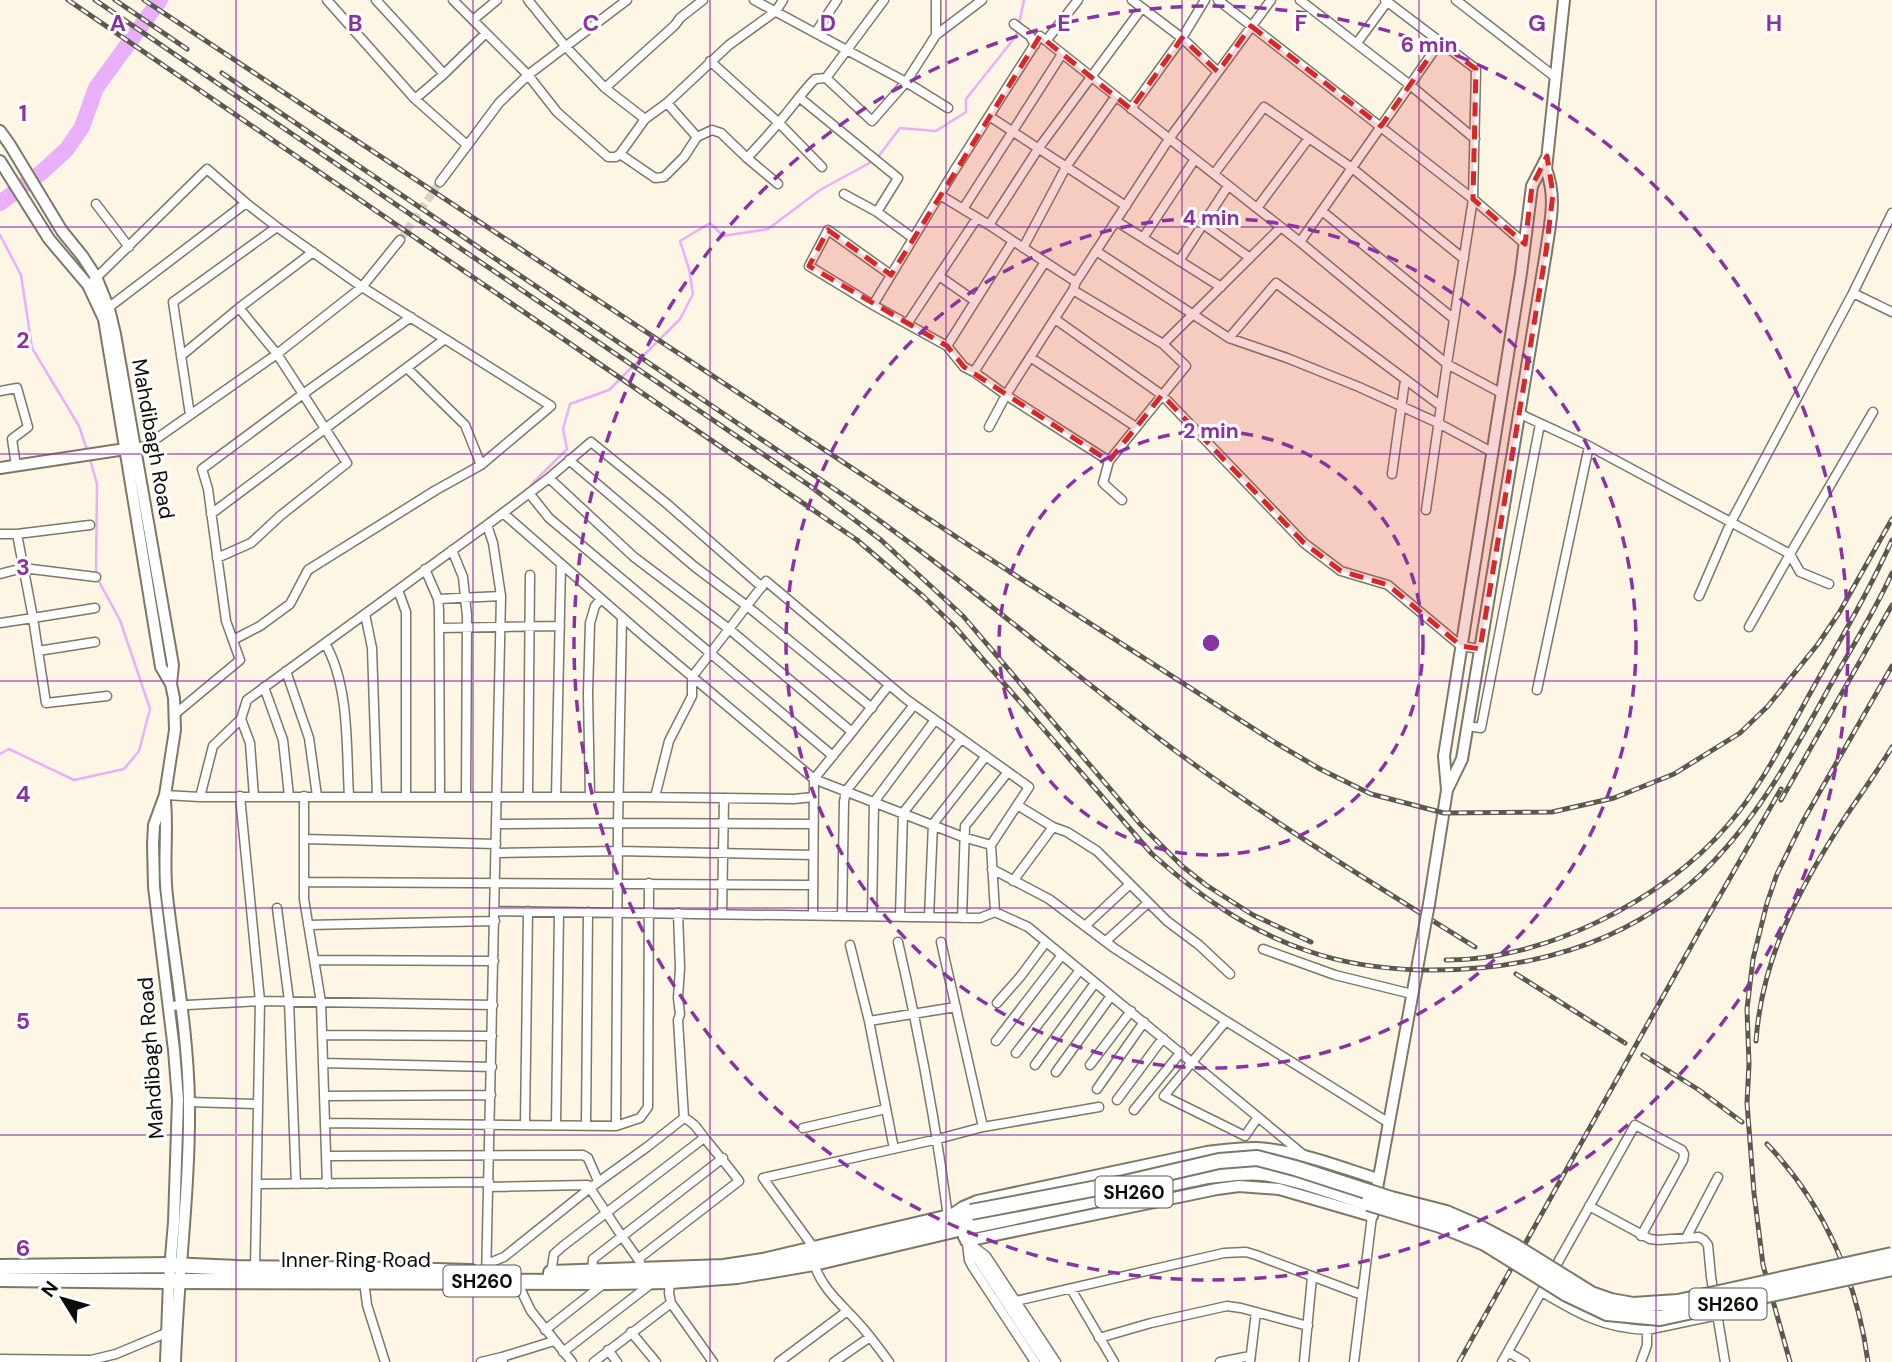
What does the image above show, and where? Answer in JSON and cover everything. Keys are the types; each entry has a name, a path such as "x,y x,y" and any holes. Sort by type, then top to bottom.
{"highway":[{"path":"967,1227 1124,1183 1219,1161 1257,1158 1446,1213 1495,1236 1591,1294 1633,1305 1678,1302 1892,1255"},
{"name":"SH260","path":"967,1227 1208,1176 1240,1172 1297,1180 1440,1225 1485,1243 1567,1294 1607,1313 1660,1318 1892,1268"},
{"name":"Inner Ring Road","path":"0,1279 364,1280 487,1273 517,1282 606,1282 647,1270 670,1281 737,1276 948,1217 967,1227"},
{"name":"Inner Ring Road","path":"0,1267 175,1265 487,1273 724,1267 814,1255 967,1227"}],"street":[{"path":"327,0 415,99 467,145"},
{"path":"376,0 444,74"},
{"path":"453,0 528,75 556,112 608,157 620,154 645,119 667,103 710,61 776,11 783,0"},
{"path":"473,20 497,0"},
{"path":"528,0 566,47 605,88 645,119"},
{"path":"440,182 499,103 528,75 627,0"},
{"path":"605,88 703,0"},
{"path":"754,0 906,82 948,108"},
{"path":"816,32 837,0"},
{"path":"747,158 779,123 802,92 815,79 825,78 884,0"},
{"path":"936,0 936,34"},
{"path":"825,78 873,121 906,82 936,34 982,0"},
{"path":"1046,41 1078,0"},
{"path":"1132,0 1182,38 1218,72"},
{"path":"1131,108 1182,38 1205,0"},
{"path":"1218,0 1473,199 1525,244"},
{"path":"989,427 1096,251 1169,139 1271,0"},
{"path":"1300,0 1475,139"},
{"path":"1456,0 1555,76"},
{"path":"1447,790 1462,759 1538,301 1552,204 1551,183 1546,169 1564,0"},
{"path":"1357,43 1386,1 1476,69 1473,199 1426,510"},
{"path":"989,225 1038,149 1142,8"},
{"path":"1014,24 1030,36 1035,45"},
{"path":"415,99 486,33"},
{"path":"873,305 1040,36 1300,242 1447,364 1501,393"},
{"path":"1300,242 1440,43"},
{"path":"962,209 1062,54"},
{"path":"710,61 779,123 822,167"},
{"path":"1023,248 1066,167 1116,96"},
{"path":"800,97 898,178 877,212"},
{"path":"667,103 697,138"},
{"path":"1214,174 1264,107 1352,168 1464,259"},
{"path":"989,116 1126,206"},
{"path":"620,154 654,178 664,177 684,157 697,138 712,130 721,132 778,184"},
{"name":"Mahdibagh Road","path":"0,131 92,281 115,334 125,449 173,666 171,684 175,730 165,795 154,825 153,866 169,1006 178,1122 174,1222 175,1362"},
{"path":"1256,208 1309,138"},
{"path":"1353,1362 1372,1216 1447,790 1444,756 1532,186 1547,156"},
{"path":"1143,238 1195,159"},
{"name":"Mahdibagh Road","path":"0,161 58,251 92,281"},
{"path":"92,281 207,169 277,227 362,286 551,406 481,465 308,570 290,604 260,626 233,640"},
{"path":"1179,261 1228,186"},
{"path":"844,194 877,212 913,238"},
{"path":"940,195 1045,262 1075,286 1163,344 1186,366 1109,461 1103,483 1122,500"},
{"path":"105,311 246,203"},
{"path":"96,204 129,247"},
{"path":"1322,211 1454,318"},
{"path":"1699,596 1731,522 1853,293 1892,213"},
{"path":"907,324 977,218"},
{"path":"1116,221 1221,287"},
{"path":"1203,224 1250,258"},
{"path":"190,415 173,302 277,227"},
{"path":"1163,344 1281,227"},
{"path":"891,275 828,230 809,266 947,346 964,367 1109,461"},
{"path":"0,468 146,446 277,354 362,286 400,240"},
{"path":"947,346 1013,241"},
{"path":"1096,251 1229,338 1287,358 1401,407 1492,452"},
{"path":"181,356 313,252"},
{"path":"974,372 1045,262"},
{"path":"939,276 975,301"},
{"path":"1229,338 1276,283 1441,406"},
{"path":"1853,293 1892,312"},
{"path":"217,558 251,543 346,463 277,354 239,308"},
{"path":"175,714 240,660 226,621 208,489 202,469 411,317"},
{"path":"1055,319 1162,395 1304,543 1341,571 1388,585 1461,646 1480,649"},
{"path":"211,514 445,339"},
{"path":"1030,357 1136,427"},
{"path":"407,368 465,425 481,465"},
{"path":"1392,474 1405,380"},
{"path":"0,391 18,388 28,427 12,439 16,466"},
{"path":"1749,627 1873,412"},
{"path":"1518,413 1589,446 1790,554 1800,572 1829,584"},
{"path":"1467,726 1481,727 1540,424"},
{"path":"200,797 213,746 241,719 247,700 503,513 591,442 762,587"},
{"path":"1537,690 1589,446"},
{"path":"569,460 695,567 872,708"},
{"path":"549,478 634,557 729,629 852,732"},
{"path":"529,493 549,518 832,756"},
{"path":"503,513 814,779 963,837 991,845"},
{"path":"487,524 493,543 501,596 487,1273"},
{"path":"0,534 90,525"},
{"path":"17,534 46,703 107,696"},
{"path":"452,550 463,577 466,597 466,797"},
{"path":"556,797 561,564"},
{"path":"0,574 23,568 96,577"},
{"path":"425,569 438,599 440,797"},
{"path":"528,797 530,575"},
{"path":"655,797 669,741 692,696 692,677 766,581 914,705 1029,788 991,845 995,912"},
{"path":"398,590 406,612 406,797"},
{"path":"438,599 501,596"},
{"path":"590,797 590,623 595,606 601,599"},
{"path":"0,623 95,608"},
{"path":"365,614 372,649 377,796"},
{"path":"616,1126 622,617"},
{"path":"439,628 560,626"},
{"path":"38,651 94,642"},
{"path":"325,643 335,659 340,683 349,796"},
{"path":"286,671 309,738 317,796"},
{"path":"813,915 814,779 889,685"},
{"path":"264,687 284,740 289,796"},
{"path":"842,916 846,791 914,705"},
{"path":"241,719 250,743 254,797"},
{"path":"872,916 874,802 935,720"},
{"path":"900,916 903,813 961,738"},
{"path":"929,917 933,824 986,757"},
{"path":"962,918 963,837 967,823 1008,772"},
{"path":"165,795 813,797"},
{"name":"Mahdibagh Road","path":"165,795 165,871 181,1004 189,1102 186,1202 175,1265"},
{"path":"240,796 260,1001 255,1268"},
{"path":"304,796 304,899 321,1002 327,1184"},
{"path":"722,913 724,798"},
{"path":"1017,806 1097,852 1167,921 1199,945 1230,974"},
{"path":"497,824 813,824"},
{"path":"1013,881 1053,827"},
{"path":"304,839 496,849 813,855"},
{"path":"992,869 1049,899 1106,941 1226,1021 1389,1124"},
{"path":"304,882 813,885"},
{"path":"325,1124 616,1126 640,1118 648,1107 649,883"},
{"path":"1085,926 1130,884"},
{"path":"1106,941 1148,903"},
{"path":"277,908 289,1001 296,1184"},
{"path":"495,911 962,918 980,918 995,912 1028,927 1307,1158"},
{"path":"525,1124 528,911"},
{"path":"556,1125 559,912"},
{"path":"586,1125 588,912"},
{"path":"678,913 678,1020 684,1118"},
{"path":"308,925 495,921"},
{"path":"898,942 915,1013 938,1139 948,1217 977,1201 1207,1152 1233,1149 1257,1149 1307,1158 1378,1180"},
{"path":"942,942 983,1127"},
{"path":"997,1003 1046,942"},
{"path":"850,945 869,1021 894,1149"},
{"path":"1263,949 1335,975 1412,995"},
{"path":"996,1041 1062,955"},
{"path":"314,960 494,961"},
{"path":"1016,1053 1080,970"},
{"path":"1035,1065 1095,983"},
{"path":"1056,1072 1111,996"},
{"path":"169,1006 260,1001 493,1005"},
{"path":"869,1021 956,1007"},
{"path":"1090,1065 1130,1011"},
{"path":"1226,1021 1164,1096 1245,1136 1258,1117"},
{"path":"1097,1088 1144,1023"},
{"path":"322,1035 492,1036"},
{"path":"1117,1100 1163,1038"},
{"path":"1134,1110 1181,1052"},
{"path":"323,1063 492,1067"},
{"path":"324,1096 491,1094"},
{"path":"189,1102 258,1104"},
{"path":"889,1362 821,1279 814,1255 763,1178 983,1127 1099,1107"},
{"path":"803,1128 886,1109"},
{"path":"563,1352 739,1181 702,1132 684,1118"},
{"path":"487,1273 504,1256 598,1181 684,1118"},
{"path":"1502,1362 1634,1125 1682,1150 1684,1154 1641,1236"},
{"path":"551,1273 554,1254 704,1138"},
{"path":"327,1156 583,1156 588,1158 598,1181"},
{"path":"592,1272 593,1259 723,1158"},
{"path":"1686,1238 1718,1177"},
{"path":"257,1184 589,1185 647,1270"},
{"path":"967,1227 1239,1186 1279,1189 1372,1216"},
{"path":"1589,1206 1641,1236 1658,1240 1699,1237 1709,1245 1724,1362"},
{"path":"967,1227 1056,1362"},
{"path":"967,1227 968,1254 972,1266 1035,1362"},
{"path":"967,1227 1046,1362"},
{"path":"1016,1301 1236,1252 1256,1255 1362,1295"},
{"path":"1304,1362 1312,1277"},
{"path":"364,1280 368,1306 385,1362"},
{"name":"Mahdibagh Road","path":"166,1362 166,1333 175,1281"},
{"path":"670,1281 671,1303 713,1362"},
{"path":"517,1282 531,1311 572,1362"},
{"path":"545,1330 606,1282"},
{"path":"1071,1289 1114,1362"},
{"path":"1542,1292 1599,1322 1647,1330 1756,1307"},
{"path":"594,1362 671,1303"},
{"path":"1099,1338 1151,1323 1234,1306 1308,1326"},
{"path":"779,1362 846,1312"},
{"path":"1220,1362 1250,1359 1256,1312"},
{"path":"1641,1362 1647,1345 1647,1330"},
{"path":"631,1332 656,1362"},
{"path":"0,1359 91,1361 116,1354 166,1333"},
{"path":"834,1362 870,1337"},
{"path":"481,1362 502,1359 554,1340"},
{"path":"608,1350 617,1362"},
{"path":"1508,1352 1525,1362"}],"highlighted area":[{"path":"1251,26 1381,126 1440,42 1476,69 1473,199 1525,244 1532,186 1547,156 1553,194 1546,252 1480,649 1461,646 1388,585 1341,571 1304,543 1162,395 1109,461 964,367 947,346 809,266 828,230 891,275 1040,36 1131,109 1182,38 1218,72"}],"waterway":[{"path":"0,203 42,172 67,149 82,127 96,88 160,0"},
{"path":"1019,24 1024,0"},
{"path":"878,157 900,128 936,131 966,112 966,99 1018,30"},
{"path":"531,485 567,449 563,429 570,404 609,390 680,319 693,294 680,241 710,223 723,236 768,229 820,190 873,161"},
{"path":"0,235 21,275 32,348 79,426 88,453"},
{"path":"90,459 97,484 96,574"},
{"path":"0,754 9,749 74,780 124,769 139,751 150,709 120,620 98,580"}],"tunnel":[{"path":"400,240 440,182"}],"railway":[{"path":"68,0 857,540 955,627 1152,854 1187,884 1244,922 1286,943 1322,956 1364,965 1422,970 1497,966 1534,960 1605,937 1670,900 1700,875 1757,809 1803,735 1892,573"},
{"path":"95,0 810,486 881,540 963,616 1140,824 1182,866 1253,915 1311,942"},
{"path":"115,0 187,49"},
{"path":"144,0 973,548 1276,743 1371,794 1444,813 1552,812 1614,798 1674,774 1740,733 1768,706 1818,644 1839,613 1892,519"},
{"path":"222,73 858,505 1206,773 1320,850 1475,947"},
{"path":"1446,960 1483,958 1561,938 1636,901 1701,853 1740,810 1764,775 1856,612 1892,540"},
{"path":"1781,800 1892,605"},
{"path":"1790,1362 1763,1265 1754,1193 1747,1103 1747,1009 1753,959 1777,874 1803,821 1892,666"},
{"path":"1756,1041 1766,981 1785,925 1812,871 1892,747"},
{"path":"1459,1362 1781,789"},
{"path":"1516,974 1625,1043"},
{"path":"1643,1055 1699,1090 1742,1122"},
{"path":"1767,1144 1805,1192 1835,1245 1856,1302 1868,1362"}]}
